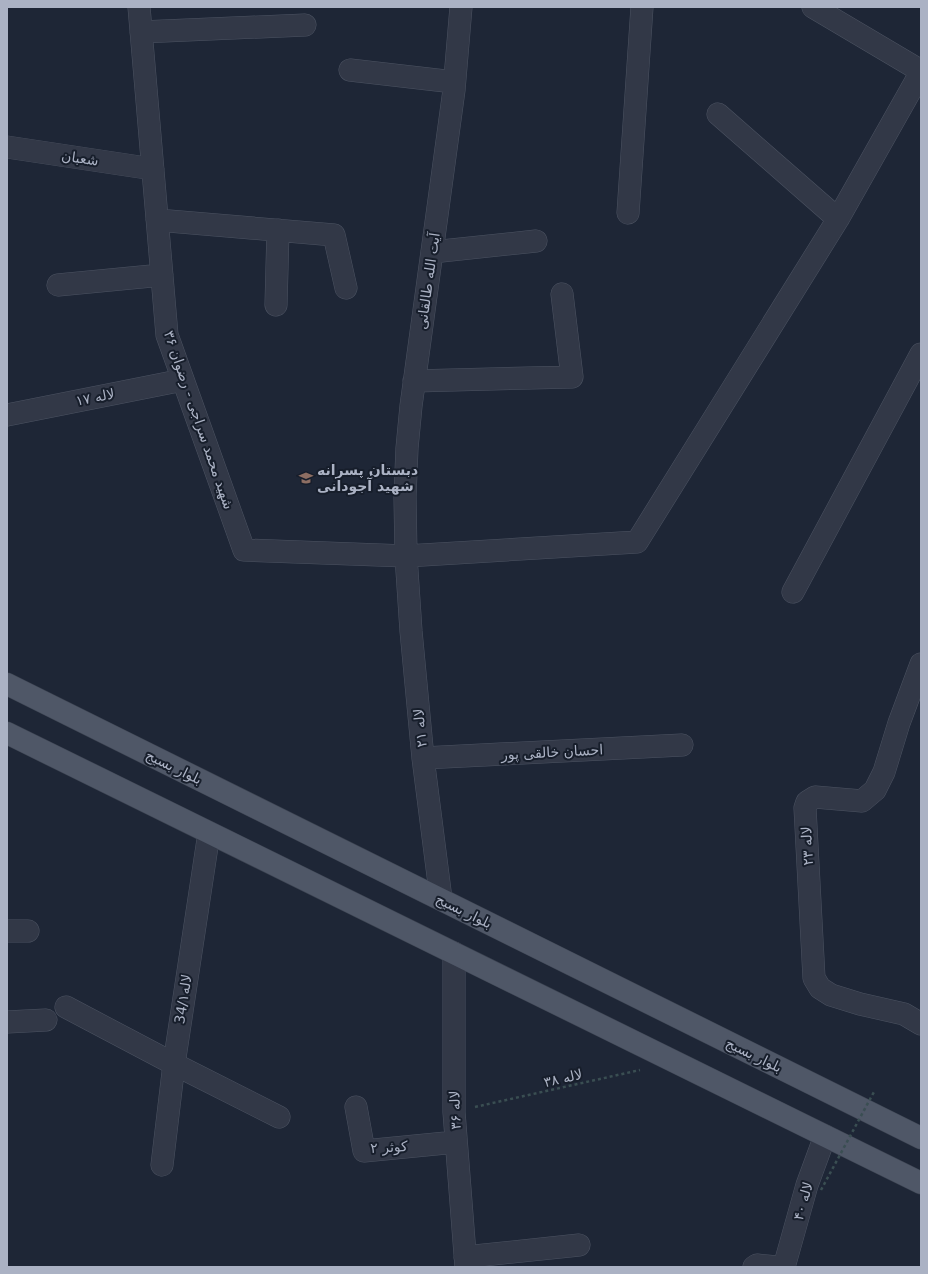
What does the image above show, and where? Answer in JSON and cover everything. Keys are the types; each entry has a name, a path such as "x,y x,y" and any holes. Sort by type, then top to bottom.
{"main road":[{"name":"بلوار بسیج","path":"7,684 921,1138"},
{"path":"7,733 921,1183"}],"street":[{"name":"شهید محمد سراجی - رضوان ۳۶","path":"139,7 167,335 244,550 406,556"},
{"name":"آیت الله طالقانی","path":"406,556 405,496 414,381 454,82 461,7"},
{"path":"628,213 642,7"},
{"path":"406,556 637,542 838,219 921,71 813,7"},
{"path":"141,32 305,25"},
{"path":"350,70 454,82"},
{"path":"718,114 838,219"},
{"name":"شعبان","path":"7,147 153,169"},
{"path":"157,220 334,235 346,288"},
{"path":"276,305 278,230"},
{"path":"432,252 536,241"},
{"path":"58,285 162,275"},
{"path":"414,381 572,377 562,294"},
{"path":"793,592 921,354"},
{"name":"لاله ۱۷","path":"7,415 183,380"},
{"name":"لاله ۲۱","path":"406,556 411,631 423,758 441,899"},
{"name":"لاله ۲۳","path":"921,664 899,723 884,772 875,790 862,801 815,797 807,802 805,808 814,978 820,988 831,995 860,1004 904,1014 921,1024"},
{"name":"احسان خالقی پور","path":"423,758 682,745"},
{"name":"لاله34/۱","path":"162,1165 174,1064 209,833"},
{"name":"لاله ۳۶","path":"454,953 454,1112 465,1262"},
{"path":"66,1007 174,1064 279,1116"},
{"path":"7,1022 46,1020"},
{"name":"کوثر ۲","path":"356,1107 364,1151 456,1142"},
{"name":"لاله ۴۰","path":"784,1267 807,1185 825,1136"},
{"path":"465,1262 579,1245"},
{"path":"754,1267 757,1265 777,1267"}],"path":[{"name":"لاله ۳۸","path":"454,1112 676,1062"},
{"path":"821,1190 875,1090"}],"place":[{"name":"دبستان پسرانه شهید آجودانی","path":"306,478"}]}
